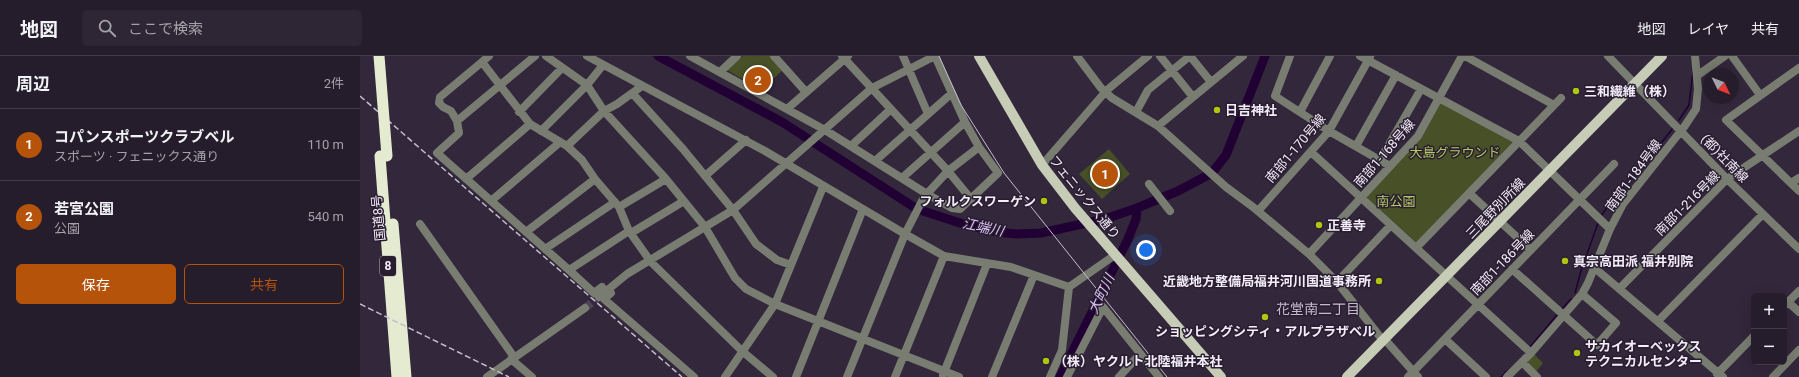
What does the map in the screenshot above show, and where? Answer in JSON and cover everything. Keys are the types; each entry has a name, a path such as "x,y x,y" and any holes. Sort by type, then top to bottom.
{"highway":[{"name":"国道8号","path":"372,56 406,377"},
{"name":"国道8号","path":"379,56 383,156 397,377"}],"main road":[{"name":"フェニックス通り","path":"979,56 1042,165 1075,208 1221,377"},
{"name":"三尾野別所線","path":"1347,377 1447,277 1662,56"}],"street":[{"path":"489,56 440,97 439,103 443,108 451,111 457,121 459,133 437,153 594,293 617,275 630,272"},
{"path":"457,121 535,56"},
{"path":"546,56 587,85 604,111 684,201 705,228 735,278 746,288 775,304 904,355 944,374 959,377"},
{"path":"586,56 746,140 790,161 823,187 906,232 944,256 1011,267 1069,287 1119,259"},
{"path":"599,297 630,272 651,261 733,210 790,161 822,132 872,88 935,56 965,122 979,147 998,173 960,209 952,208 925,195 902,178 851,146 822,132 787,109 690,56"},
{"path":"720,72 737,56"},
{"path":"774,56 806,92"},
{"path":"903,56 928,114"},
{"path":"1077,56 1105,92 1158,126 1224,185 1258,211 1309,254 1338,282 1377,333 1385,340 1413,375"},
{"path":"1042,165 1105,92 1148,56"},
{"path":"1160,56 1193,96"},
{"path":"1136,112 1148,90 1190,56 1211,82"},
{"path":"1158,126 1243,56"},
{"path":"1290,56 1275,96 1329,131 1390,166"},
{"path":"1300,112 1330,56"},
{"name":"南部1-168号線","path":"1309,254 1418,136 1462,56"},
{"path":"1465,56 1554,105"},
{"name":"(都)社南線","path":"1608,56 1636,83 1727,179 1799,249"},
{"name":"南部1-184号線","path":"1507,377 1531,353 1582,294 1610,229 1623,204 1696,109 1698,98 1698,75 1695,56"},
{"path":"1698,75 1725,56"},
{"path":"1732,56 1760,95"},
{"path":"787,109 845,57 948,171 971,199"},
{"path":"1366,57 1421,89 1519,141 1610,229"},
{"name":"南部1-170号線","path":"1258,211 1329,131 1366,57"},
{"path":"482,62 519,112 530,124 563,144 582,160 617,205 630,232 651,261 742,351 773,377"},
{"path":"541,131 587,85 603,65"},
{"path":"519,112 562,68"},
{"path":"1799,68 1726,120 1799,191"},
{"path":"1356,146 1396,75"},
{"path":"491,201 604,111 633,94 642,86"},
{"path":"1380,160 1421,89"},
{"path":"875,161 952,93"},
{"path":"633,94 733,210 756,244 777,260 790,265"},
{"path":"1416,248 1561,98"},
{"path":"851,146 891,109"},
{"path":"902,178 965,122"},
{"path":"466,180 530,124"},
{"name":"南部1-216号線","path":"1619,289 1727,179 1799,131"},
{"path":"705,176 746,140"},
{"path":"847,377 906,232 925,195 948,171 979,147"},
{"path":"1311,152 1531,353"},
{"name":"南部1-186号線","path":"1413,375 1445,339 1614,164"},
{"path":"526,232 595,178"},
{"path":"1791,183 1799,178"},
{"path":"545,249 617,205 666,179"},
{"path":"1149,184 1170,211"},
{"path":"725,377 775,304 823,187"},
{"path":"1469,193 1531,250"},
{"path":"568,270 684,201"},
{"path":"796,377 863,209"},
{"path":"1658,321 1763,214"},
{"path":"420,224 513,358 532,377"},
{"path":"1338,282 1391,225"},
{"path":"895,377 944,256"},
{"path":"651,261 604,299 694,377"},
{"path":"944,374 987,264"},
{"path":"1594,269 1658,321 1720,375 1751,339"},
{"path":"1512,270 1597,345 1616,323 1582,294"},
{"path":"992,377 1034,275"},
{"path":"1050,377 1062,350 1069,287"},
{"path":"1787,303 1799,291"},
{"path":"1787,305 1799,312"},
{"path":"1067,377 1103,307 1159,377"},
{"path":"487,377 586,308"},
{"path":"1445,339 1486,377"},
{"path":"1773,377 1799,350"},
{"path":"1119,377 1140,354"},
{"path":"1522,362 1537,377"}],"green space":[{"path":"743,56 771,56 783,70 761,90 727,70"},
{"name":"大島グラウンド","path":"1440,104 1443,104 1513,142 1417,243 1366,197 1422,137"},
{"path":"1109,149 1130,174 1102,199 1079,174"},
{"path":"1534,354 1543,363 1536,372 1528,365 1528,361"}],"waterway":[{"name":"江端川","path":"658,56 782,122 917,209 963,224 998,232 1016,234 1041,233 1105,219 1178,191 1212,173 1226,155 1265,56"},
{"path":"1679,120 1689,105 1693,71"},
{"path":"1601,216 1609,204 1673,128"},
{"name":"大町川","path":"1060,377 1128,239 1136,219 1137,208"},
{"path":"1575,293 1598,223"},
{"path":"1562,309 1571,299"},
{"path":"1530,347 1557,315"},
{"path":"1501,377 1507,371"}],"tunnel":[{"path":"585,308 599,297"}],"tram line":[{"path":"939,56 961,105 1004,173 1167,377"}],"railway":[{"path":"360,96 682,377"},
{"path":"360,304 509,377"}],"place":[{"name":"若宮公園","path":"758,80"},
{"name":"三和繊維（株）","path":"1576,91"},
{"name":"日吉神社","path":"1217,110"},
{"name":"コパンスポーツクラブベル","path":"1105,174"},
{"name":"フォルクスワーゲン","path":"1044,201"},
{"name":"正善寺","path":"1319,225"},
{"name":"真宗高田派 福井別院","path":"1565,261"},
{"name":"近畿地方整備局福井河川国道事務所","path":"1379,281"},
{"name":"ショッピングシティ・アルプラザベル","path":"1265,317"},
{"name":"サカイオーベックス テクニカルセンター","path":"1577,353"},
{"name":"（株）ヤクルト北陸福井本社","path":"1046,361"}],"district":[{"name":"花堂南二丁目","path":"1318,309"}],"park label":[{"name":"南公園","path":"1396,201"}]}
